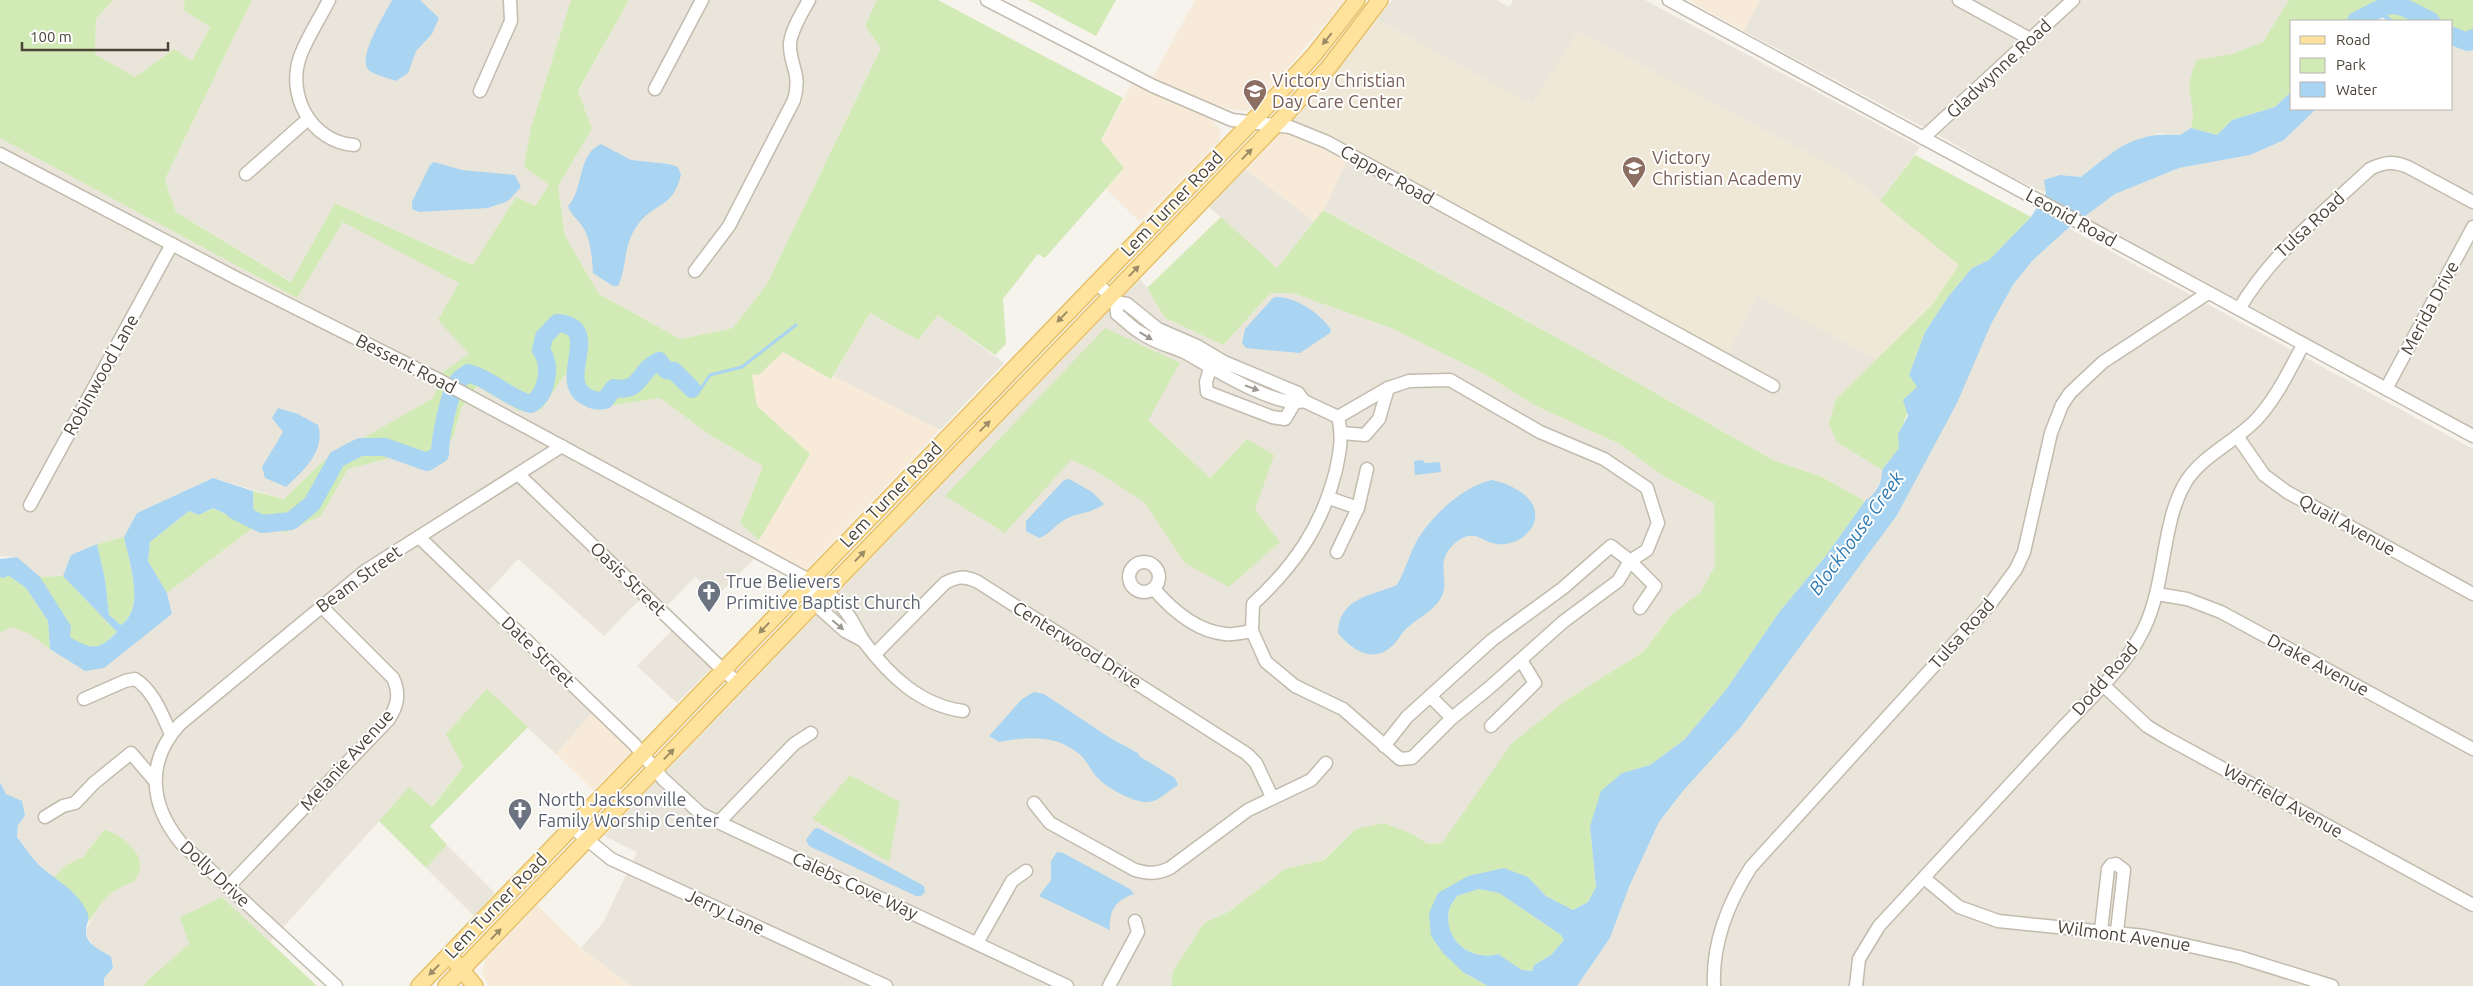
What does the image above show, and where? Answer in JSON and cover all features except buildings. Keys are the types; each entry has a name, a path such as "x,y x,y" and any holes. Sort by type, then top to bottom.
{"main road":[{"name":"Lem Turner Road","path":"419,986 1251,122 1314,55 1357,0"},
{"name":"Lem Turner Road","path":"446,986 965,447 1114,298 1329,67 1380,0"},
{"path":"951,433 965,447"},
{"path":"449,955 475,986"}],"street":[{"path":"329,0 300,55 297,72 297,90 303,112 308,119 326,136 341,144 354,145"},
{"path":"480,91 511,21 510,0"},
{"path":"655,89 702,0"},
{"name":"Capper Road","path":"987,0 1153,86 1232,120 1290,127 1327,142 1773,386"},
{"name":"Leonid Road","path":"1669,0 2473,436"},
{"path":"1959,0 2030,39"},
{"name":"Gladwynne Road","path":"1923,138 2073,0"},
{"path":"695,271 729,226 794,100 798,87 790,42 807,1"},
{"path":"246,174 308,119"},
{"name":"Bessent Road","path":"0,154 439,380 809,580 826,591 850,618 864,642 908,689 944,708 963,711"},
{"name":"Tulsa Road","path":"2239,309 2259,277 2274,258 2370,169 2388,162 2397,163 2473,202"},
{"name":"Merida Drive","path":"2386,389 2473,227"},
{"name":"Robinwood Lane","path":"30,505 172,244"},
{"path":"1096,282 1114,298 1127,304 1158,329 1197,346 1211,362 1298,393 1299,402 1285,419 1272,417 1207,392 1206,382 1211,362"},
{"name":"Tulsa Road","path":"1714,986 1714,962 1724,922 1732,900 1751,867 1991,603 2016,569 2030,535 2051,433 2062,405 2070,393 2103,362 2208,293"},
{"name":"Dodd Road","path":"1856,986 1856,971 1864,947 1878,926 2102,684 2138,641 2152,614 2174,510 2188,480 2200,465 2238,436 2266,408 2303,344"},
{"path":"1450,380 1540,432 1604,459 1647,488 1658,523 1647,550 1630,561 1618,581 1563,622 1452,718 1412,758 1400,759 1343,709 1295,686 1266,662 1252,631 1254,604 1278,581 1308,541 1329,498 1342,433 1338,417 1388,388 1409,381 1450,380"},
{"path":"1342,433 1365,436 1379,419 1388,388"},
{"path":"1299,402 1338,417"},
{"name":"Quail Avenue","path":"2238,436 2264,474 2281,489 2473,594"},
{"name":"Beam Street","path":"171,734 242,671 365,571 562,446"},
{"path":"1338,552 1358,508 1367,469"},
{"name":"Oasis Street","path":"518,474 723,670 738,682"},
{"path":"1329,498 1358,508"},
{"name":"Date Street","path":"419,536 642,754 655,769"},
{"path":"1384,746 1408,717 1492,640 1563,588 1611,546 1630,561 1655,586 1640,608"},
{"name":"Centerwood Drive","path":"875,654 945,583 956,577 966,577 978,582 1248,754 1256,763 1272,797"},
{"path":"809,580 815,604"},
{"path":"1154,589 1180,614 1203,628 1226,635 1252,631"},
{"name":"Drake Avenue","path":"2157,594 2187,599 2221,612 2473,749"},
{"name":"Bessent Road","path":"815,604 845,631 864,642"},
{"name":"Melanie Avenue","path":"228,887 389,719 395,710 398,688 393,678 321,606"},
{"path":"1491,726 1535,683 1521,660"},
{"path":"84,699 125,681 135,679 144,685 154,700 171,734"},
{"name":"Warfield Avenue","path":"2102,684 2148,726 2165,737 2473,905"},
{"path":"1430,696 1452,718"},
{"path":"719,822 794,744 811,733"},
{"name":"Dolly Drive","path":"171,734 159,758 155,781 159,808 168,827 181,843 336,986"},
{"path":"46,817 63,806 75,803 94,783 130,753 155,781"},
{"path":"1034,803 1050,823 1135,870 1147,874 1158,874 1170,868 1248,810 1311,780 1326,763"},
{"name":"Calebs Cove Way","path":"655,769 692,807 719,822 1068,986"},
{"name":"Jerry Lane","path":"572,827 612,859 886,986"},
{"path":"2101,930 2108,869 2111,865 2116,864 2124,870 2117,931"},
{"path":"976,943 1012,881 1026,870"},
{"name":"Wilmont Avenue","path":"1924,878 1959,907 1978,916 1998,921 2117,931 2239,957 2332,986"},
{"path":"1109,986 1138,932 1135,921"}],"shaded area":[{"path":"113,0 185,0 183,10 210,27 192,61 174,50 135,77 95,54 96,19"},
{"path":"252,0 571,0 531,127 549,185 535,206 516,197 474,265 335,203 292,282 176,212 165,179"},
{"path":"629,0 877,0 865,26 881,48 767,284 733,328 680,339 599,294 565,236 558,186 592,129 578,92"},
{"path":"1195,0 1345,0 1294,61 1252,107 1247,111 1239,111 1219,106 1152,79"},
{"path":"1392,0 1496,0 1510,7 1513,0 1645,0 1920,147 1880,201 1845,173 1578,32 1532,105 1377,20"},
{"path":"1688,0 1760,0 1744,31"},
{"path":"1760,0 2289,0 2263,42 2232,54 2196,60 2190,92 2195,110 2191,128 2180,135 2159,133 2108,156 2081,177 2060,175 2046,193 2004,174 1951,142 1744,31"},
{"name":"Victory Christian Academy","path":"1377,20 1532,105 1578,32 1845,173 1960,265 1932,305 1877,359 1757,295 1722,363 1347,159 1281,131 1324,88"},
{"path":"2453,45 2473,48 2473,428 2098,226 2085,215 2115,194 2179,168 2250,155 2284,140 2315,110 2453,110"},
{"path":"1133,82 1210,118 1221,131 1219,141 1140,222 1106,189 1124,168 1101,140"},
{"path":"1281,131 1347,159 1324,210 1314,221 1245,169"},
{"path":"0,138 297,298 343,222 459,282 470,354 444,371 434,398 322,462 284,499 213,478 137,513 124,537 97,544 71,555 63,576 40,577 17,557 0,556"},
{"path":"1347,159 1722,363 1757,295 1877,359 1836,399 1837,442 1882,470 1883,476 1872,497 1865,501 1822,477 1773,460 1576,348 1324,210"},
{"path":"1245,169 1314,221 1277,268 1209,207"},
{"path":"2068,228 2473,449 2473,986 1577,986 1610,938 1629,887 1659,822 1683,791 1740,728 1791,657 2013,285 2032,261"},
{"path":"1140,279 1165,318 1223,345 1271,293 1292,293 1391,328 1481,372 1538,407 1618,443 1665,477 1714,503 1715,566 1700,593 1672,614 1643,652 1568,699 1459,819 1442,843 1428,844 1410,833 1356,829 1323,860 1285,869 1230,911 1204,923 1173,971 1171,986 631,986 581,948 603,923 637,852 604,836","holes":["1148,420 1210,478 1247,439 1255,510 1185,563 1144,502 1094,470 1071,460"]},
{"path":"870,313 918,340 938,315 1004,363 940,430 833,376"},
{"path":"783,352 831,379 833,376 940,430 805,571 755,546 810,454 757,406 752,374 760,374"},
{"path":"566,373 602,407 660,398 710,435 763,466 740,523 759,540 755,546 763,550 719,594 695,577 659,614 641,598 604,636 518,559 485,595 600,704 556,754 487,690 463,767 431,807 409,788 270,942 222,897 190,944 148,980 144,986 104,986 104,978 113,968 111,956 95,948 87,936 86,930 99,905 118,887 134,881 104,830 83,857 66,865 54,877 37,863 17,836 18,825 25,816 6,794 0,782 0,633 11,627 28,633 85,671 172,615 167,593 254,527 285,532 321,516 348,469 394,457 425,469 446,442 453,438 461,409 478,386 520,411 542,409"},
{"path":"673,629 713,667 677,703 637,666"},
{"path":"600,704 641,742 594,790 556,754"},
{"path":"447,845 495,893 474,916 426,868"},
{"path":"537,905 581,948 631,986 489,986 482,974 485,959"}],"green space":[{"path":"0,0 113,0 96,19 95,54 135,77 174,49 192,61 210,27 183,10 185,0 252,0 165,179 176,212 291,282 335,203 473,265 516,197 535,206 549,185 524,167 531,127 571,0 629,0 578,91 592,129 558,186 565,236 599,294 680,339 733,328 767,284 881,48 865,26 877,0 938,0 1123,98 1101,140 1124,168 1045,258 1038,254 1003,299 1006,344 995,355 938,315 918,340 870,313 831,379 783,352 760,374 752,375 757,406 810,454 759,540 740,523 763,466 710,435 660,398 602,407 576,398 566,373 542,409 519,411 477,386 461,409 453,438 446,442 440,464 425,469 394,457 348,469 321,516 285,532 254,527 253,491 284,499 322,462 433,398 444,371 469,354 438,320 459,283 343,222 297,298 0,138"},
{"path":"1028,0 1116,0 1096,36"},
{"path":"2289,0 2382,0 2346,20 2290,20 2290,93 2275,107 2232,120 2217,135 2191,128 2193,113 2190,84 2196,60 2232,54 2263,42"},
{"path":"2399,0 2473,0 2473,48 2453,45 2453,20 2414,20 2411,2"},
{"path":"2384,5 2389,5 2391,9 2398,6 2409,14 2410,20 2392,20 2380,9"},
{"path":"1915,155 2031,217 1989,260 1972,268 1948,297 1925,332 1909,375 1918,387 1903,425 1899,448 1882,470 1837,442 1829,424 1836,399 1932,305 1959,265 1880,201"},
{"path":"1323,210 1576,348 1773,460 1822,477 1865,501 1825,557 1780,611 1725,691 1684,740 1650,765 1622,773 1590,826 1596,887 1588,902 1573,910 1546,896 1528,877 1438,893 1463,972 1488,986 1171,986 1173,971 1204,923 1230,911 1285,869 1324,860 1356,829 1384,823 1410,833 1428,844 1442,843 1512,743 1568,699 1643,652 1672,614 1700,593 1715,566 1714,503 1665,477 1618,443 1538,407 1481,372 1391,328 1292,293 1271,293 1223,345 1165,318 1147,288 1221,217 1277,268"},
{"path":"1105,328 1180,363 1148,420 1210,478 1247,439 1274,455 1255,510 1280,542 1229,587 1185,563 1144,502 1094,470 1071,460 1005,533 945,496"},
{"path":"213,508 254,527 167,593 148,561 150,542 189,511 199,515"},
{"path":"124,537 132,571 134,596 133,608 129,617 121,625 109,615 105,579 97,544"},
{"path":"8,575 26,588 48,621 50,649 28,633 11,627 0,633 0,577 5,578"},
{"path":"63,576 117,632 102,646 87,647 69,637 40,577"},
{"path":"487,689 528,727 430,826 447,845 426,868 379,821 409,787 432,807 463,767 446,734"},
{"path":"850,775 900,802 889,862 812,819"},
{"path":"104,830 115,834 132,847 139,858 140,868 134,882 119,888 107,897 89,922 81,902 54,877 66,865 83,857"},
{"path":"1479,889 1499,893 1561,935 1564,940 1551,955 1534,965 1532,971 1522,970 1498,954 1488,956 1469,952 1461,946 1450,931 1448,921 1449,910 1457,896"},
{"path":"222,897 317,986 144,986 148,980 189,944 180,917"}],"water":[{"path":"392,0 420,0 439,18 432,34 416,51 408,73 396,81 373,73 366,65 366,57 373,37"},
{"path":"2382,0 2411,2 2414,20 2409,20 2409,14 2402,12 2398,6 2395,6 2394,11 2389,5 2384,5 2380,9 2393,20 2386,20 2376,11 2364,20 2346,20"},
{"path":"2290,93 2290,110 2315,110 2284,140 2250,155 2179,168 2115,194 2066,230 2032,261 2013,285 1991,324 1957,403 1897,515 1740,728 1683,791 1659,822 1629,887 1610,938 1577,986 1488,986 1463,972 1443,953 1431,936 1429,913 1438,893 1468,876 1504,868 1528,877 1546,896 1573,910 1588,902 1596,887 1590,826 1601,791 1622,773 1650,765 1684,740 1725,691 1780,611 1825,557 1865,501 1875,492 1880,484 1882,470 1899,448 1898,434 1908,416 1903,400 1917,387 1909,375 1925,332 1948,297 1972,268 1989,260 2031,217 2046,193 2044,180 2060,175 2081,177 2104,158 2137,139 2150,136 2180,135 2191,128 2217,135 2232,120 2275,107","holes":["1479,889 1499,893 1561,935 1564,940 1551,955 1534,965 1532,971 1522,970 1498,954 1478,955 1469,952 1461,946 1450,931 1448,921 1449,910 1457,896"]},
{"path":"601,144 631,160 678,167 681,175 669,199 646,216 634,231 630,239 618,286 613,286 593,273 587,236 568,206 577,191 588,156 593,149"},
{"path":"434,162 462,170 515,175 521,187 508,201 488,208 419,212 412,209 412,202 430,165"},
{"path":"1276,297 1291,300 1307,307 1321,318 1331,330 1330,333 1300,353 1246,348 1242,343 1245,329"},
{"path":"278,408 298,414 318,425 320,434 316,452 311,460 286,487 265,478 262,467 283,432 272,418"},
{"path":"1423,460 1424,463 1440,462 1441,472 1415,475 1414,461"},
{"path":"213,478 253,491 254,527 213,508 199,515 189,511 150,542 148,561 167,593 172,614 104,668 85,671 50,649 48,621 26,588 8,575 5,578 0,577 0,559 17,557 40,577 71,626 70,637 90,646 100,645 117,632 63,576 71,555 97,544 105,579 109,615 121,625 129,617 133,608 134,596 132,571 124,537 137,513"},
{"path":"1069,479 1092,492 1104,504 1096,509 1064,520 1039,538 1026,531 1026,521 1064,480"},
{"path":"1492,480 1518,490 1532,504 1535,519 1528,533 1514,542 1505,544 1491,543 1474,536 1461,539 1447,552 1443,565 1444,591 1433,607 1407,628 1394,644 1385,651 1378,654 1363,653 1350,645 1338,633 1340,621 1350,605 1367,596 1397,585 1416,542 1430,522 1459,495 1481,483"},
{"path":"1034,692 1044,694 1110,738 1138,753 1139,756 1175,778 1178,785 1160,798 1143,802 1128,797 1105,784 1095,775 1081,756 1061,743 1030,738 999,742 989,736 1022,699"},
{"path":"0,782 6,794 22,801 25,816 18,825 17,837 38,864 78,898 88,914 86,935 88,939 94,946 111,956 113,968 104,978 104,986 0,986"},
{"path":"818,828 924,886 925,892 921,896 916,896 809,846 806,840 814,829"},
{"path":"1057,852 1063,853 1130,889 1134,894 1122,899 1114,907 1110,930 1039,896 1051,880 1051,861"}],"waterway":[{"name":"Blockhouse Creek","path":"2358,20 2386,6 2393,5 2408,9 2429,20"},
{"name":"Blockhouse Creek","path":"2453,36 2468,42 2473,38"},
{"path":"234,510 262,524 291,521 312,504 337,459 360,447 385,447 427,462 440,454 443,427 451,396 458,381 468,373 531,404 541,394 546,379 546,364 541,350 544,337 557,323 571,326 577,334 579,344 576,379 578,389 589,398 605,400 614,388 623,389 630,387 652,365 659,361 666,370 674,371 692,389"},
{"path":"692,389 695,391 700,390 710,375 742,367 796,325"}],"place":[{"name":"Victory Christian Day Care Center","path":"1255,112"},
{"name":"Victory Christian Academy","path":"1634,189"},
{"name":"True Believers Primitive Baptist Church","path":"709,613"},
{"name":"North Jacksonville Family Worship Center","path":"520,831"}]}
